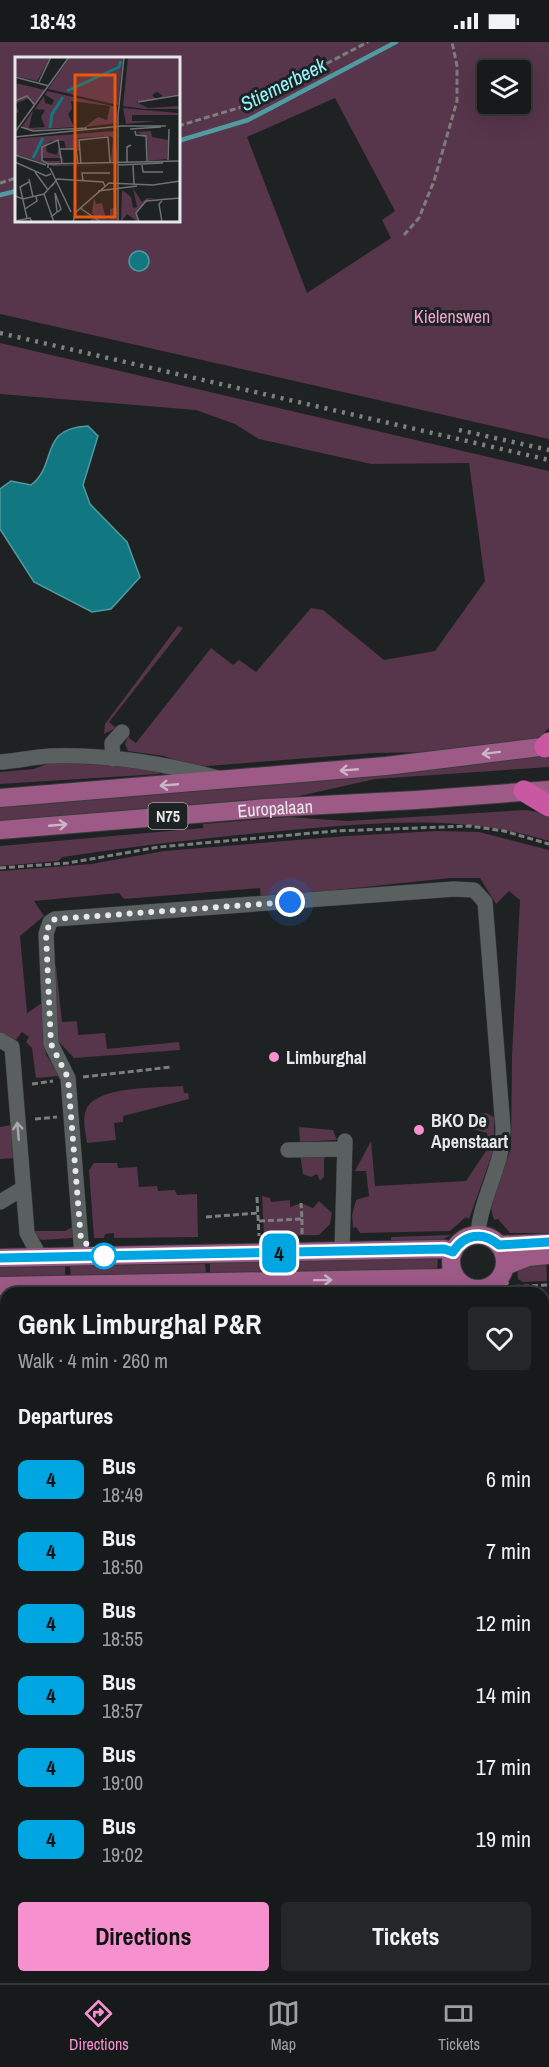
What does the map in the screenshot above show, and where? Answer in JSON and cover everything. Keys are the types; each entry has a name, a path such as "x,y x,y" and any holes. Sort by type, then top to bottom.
{"highway":[{"path":"524,791 549,806"}],"main road":[{"name":"Europalaan","path":"0,798 386,766 548,745"},
{"name":"Europalaan","path":"0,830 267,808 549,790"},
{"path":"471,1287 459,1282 453,1275 451,1267 453,1252 463,1240 478,1235 493,1239 503,1251 505,1266 498,1281 488,1287"},
{"path":"499,1245 549,1243"},
{"path":"0,1258 444,1249 453,1252"},
{"path":"505,1266 528,1257 549,1255"},
{"path":"0,1286 442,1278 453,1275"}],"street":[{"path":"112,759 112,743 122,732"},
{"name":"Europalaan","path":"0,762 47,756 90,755 140,760 227,780"},
{"path":"82,1256 68,1078 51,1044 46,934 50,922 55,919 454,889 474,890 486,902 503,1141 481,1207 478,1235"},
{"path":"0,1040 12,1047 27,1236 40,1257"},
{"path":"288,1150 345,1145 342,1252"},
{"path":"0,1202 22,1189"}],"path":[{"path":"180,125 245,106 368,42"},
{"path":"404,235 419,218 440,162 457,101 457,66 452,42"},
{"path":"0,183 15,178"},
{"path":"0,868 68,863 159,847 335,831 470,826 504,831 549,844"},
{"path":"32,1084 68,1078 171,1068"},
{"path":"35,1119 72,1116"},
{"path":"257,1197 259,1237"},
{"path":"302,1203 302,1237"},
{"path":"206,1217 258,1214"},
{"path":"259,1221 302,1220"},
{"path":"517,1281 527,1285"},
{"path":"506,1287 549,1285"}],"green space":[{"name":"Kielenswen","path":"0,42 549,42 549,439 0,314","holes":["335,98 395,211 382,220 391,238 307,293 247,137"]},
{"path":"0,343 549,471 549,728 539,738 434,752 374,753 207,766 190,765 164,756 128,751 125,744 128,737 136,743 211,648 233,665 239,660 256,672 311,608 323,610 384,660 435,651 485,581 469,463 371,464 259,439 235,424 196,410 0,394"},
{"path":"178,626 183,628 109,722 116,728 104,734 105,724"},
{"path":"549,755 549,767 375,779 295,797 0,821 0,807 357,778"},
{"path":"49,763 119,765 161,771 159,774 0,784 0,772 34,769"},
{"path":"526,810 549,814 549,841 487,827 457,824 365,824 212,838 63,857 58,861 0,866 0,846 203,828 203,824 288,817 347,821"},
{"path":"437,831 479,832 549,850 549,1233 510,1233 498,1219 494,1220 491,1209 493,1197 511,1148 512,1056 520,900 509,891 496,904 480,878 450,878 261,898 260,888 124,899 119,893 34,901 44,916 20,936 27,1013 42,1003 46,1054 59,1076 36,1078 32,1048 26,1042 29,1037 22,1032 16,1040 0,1033 0,871 91,864 164,851"},
{"path":"52,966 56,966 62,1022 77,1021 78,1035 105,1033 107,1049 179,1042 180,1050 74,1058 57,1040"},
{"path":"183,1086 184,1093 188,1093 189,1099 123,1116 123,1122 114,1123 116,1140 87,1143 84,1118 86,1110 92,1102 102,1096 130,1089"},
{"path":"486,1113 494,1117 494,1149 469,1219 466,1217 450,1231 360,1233 356,1227 353,1228 352,1215 356,1200 369,1196 366,1171 355,1171 371,1141 375,1186 466,1181 488,1148 487,1133 469,1128 468,1116"},
{"path":"12,1125 15,1158 0,1159 0,1127"},
{"path":"299,1127 333,1130 337,1140 300,1142"},
{"path":"330,1152 324,1159 324,1177 320,1181 317,1174 311,1177 303,1174 300,1154"},
{"path":"94,1163 117,1163 118,1168 137,1167 139,1187 157,1186 158,1191 175,1190 177,1195 197,1194 198,1237 114,1238 114,1233 105,1234 104,1238 94,1238 89,1170"},
{"path":"262,1196 270,1198 271,1202 290,1200 290,1207 301,1203 313,1208 319,1201 332,1213 330,1224 319,1235 264,1236"},
{"path":"72,1227 73,1238 41,1240 33,1231 65,1231"},
{"path":"451,1235 442,1240 391,1241 391,1237"},
{"path":"438,1257 437,1272 210,1274 210,1263"},
{"path":"546,1259 547,1281 523,1282 518,1279 517,1268"},
{"path":"205,1264 206,1274 71,1277 70,1266"},
{"path":"65,1266 65,1277 0,1279 0,1267"}],"water":[{"path":"135,251 143,251 149,257 149,265 143,271 135,271 129,265 129,257"},
{"path":"88,426 98,436 83,485 90,504 127,542 140,577 111,609 92,612 34,582 0,529 0,489 11,481 31,485 44,468 55,440 72,428"}],"waterway":[{"name":"Stiemerbeek","path":"180,140 248,120 396,42"},
{"name":"Stiemerbeek","path":"0,195 15,191"}],"railway":[{"path":"0,333 549,460"},
{"path":"459,430 549,450"}],"bus line":[{"name":"4","path":"0,1258 444,1249 453,1252 463,1240 478,1235 493,1239 499,1245 549,1242"}],"place":[{"name":"Limburghal","path":"274,1057"},
{"name":"BKO De Apenstaart","path":"419,1130"}],"route":[{"path":"104,1256 81,1240 68,1078 51,1044 46,934 50,922 55,919 290,902"}]}
